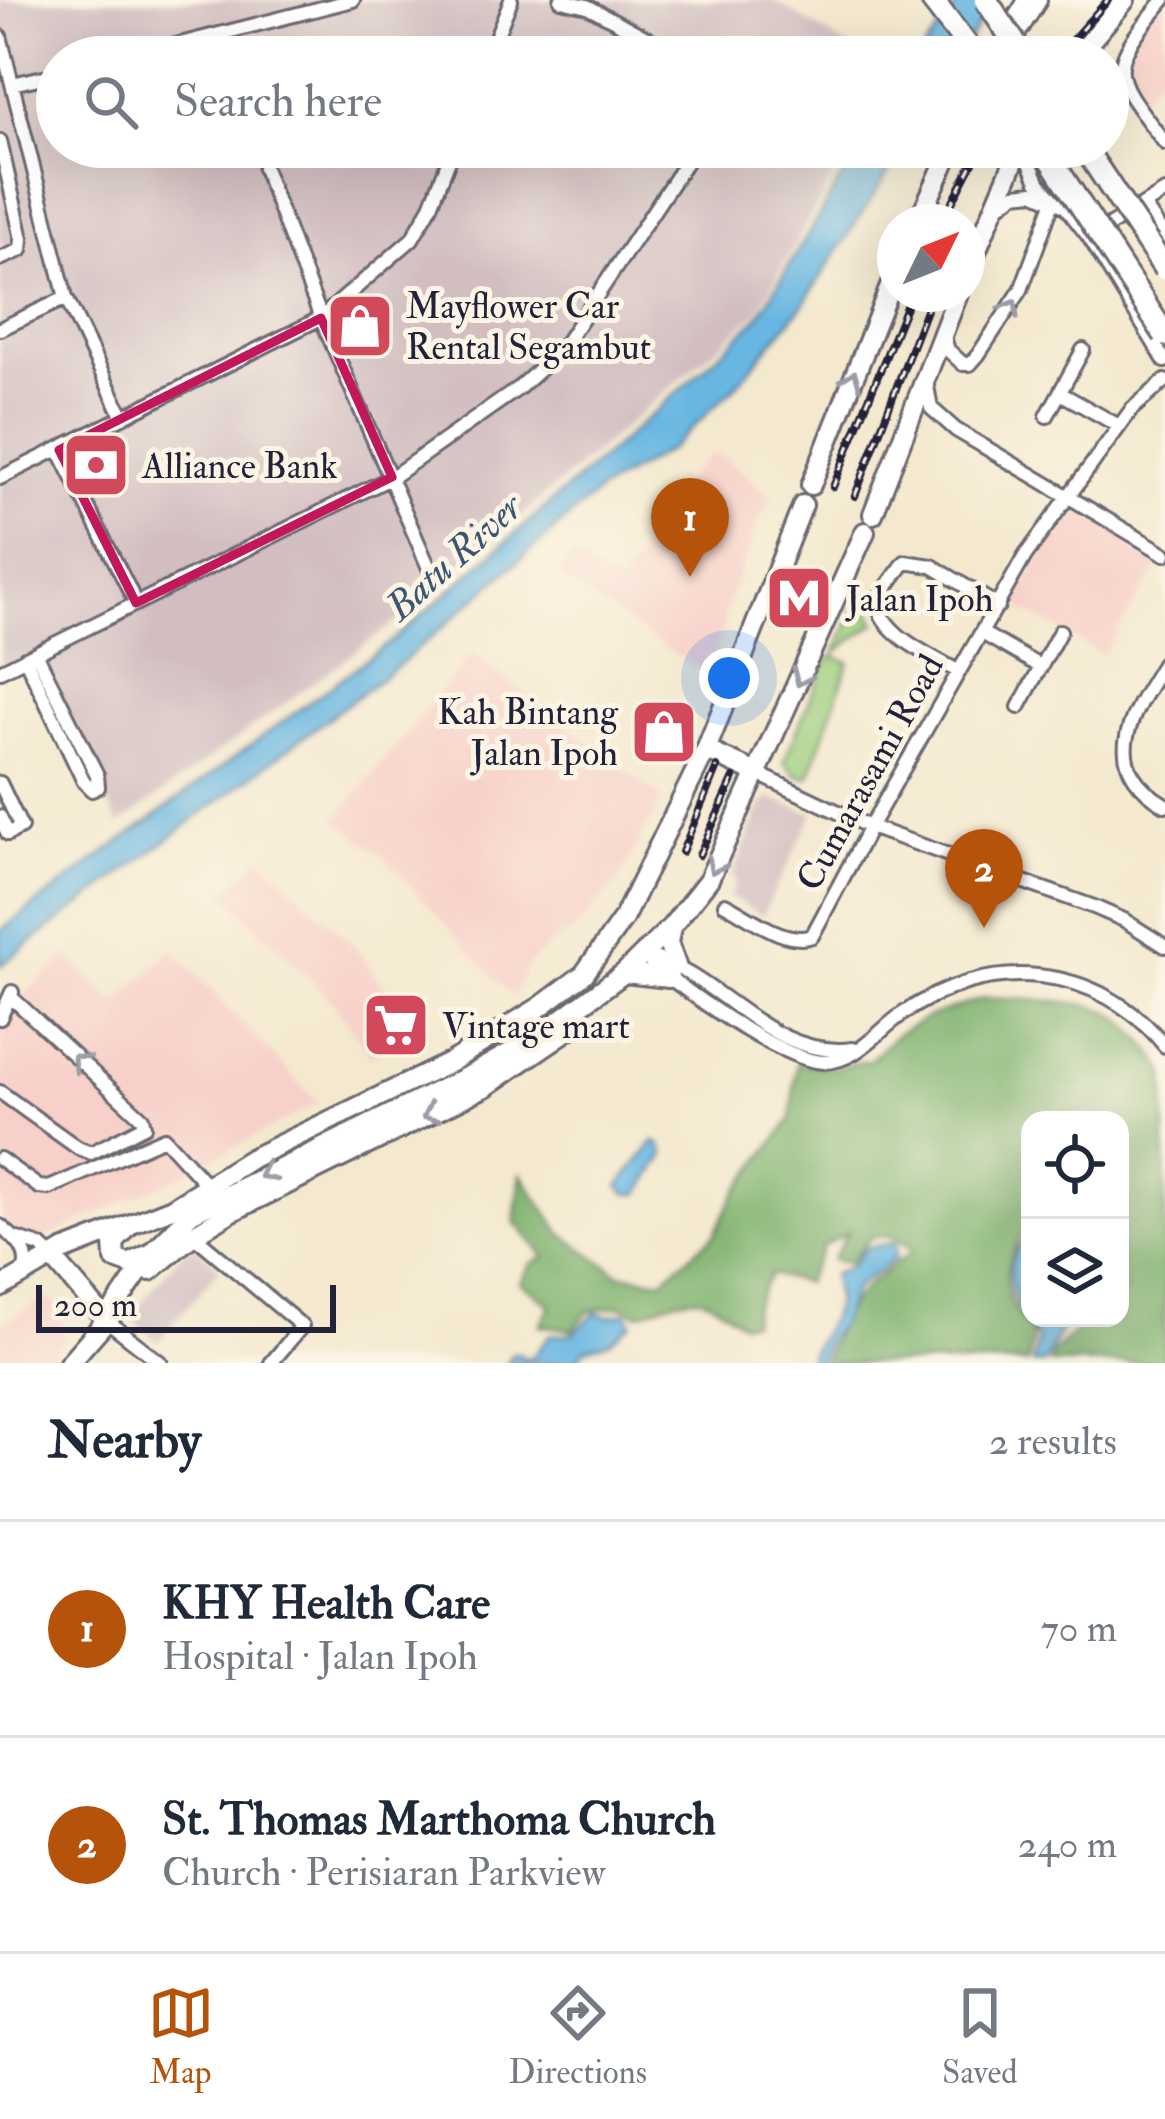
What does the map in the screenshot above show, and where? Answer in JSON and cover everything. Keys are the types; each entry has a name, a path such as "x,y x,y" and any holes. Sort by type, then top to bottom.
{"highway":[{"path":"932,0 960,36"},
{"path":"986,0 1010,36"},
{"path":"1058,168 1165,335"},
{"path":"1098,168 1165,269"}],"main road":[{"path":"1012,36 1037,0"},
{"path":"1094,36 1124,0"},
{"path":"926,204 942,168"},
{"path":"985,229 1012,168"},
{"path":"811,485 880,312"},
{"path":"106,1319 155,1249 210,1200 500,1059 625,973 670,927 709,878 758,774 869,523 950,312"},
{"path":"0,1288 52,1257 172,1208 252,1158 484,1043 565,990 596,962 623,920 706,749 803,505"},
{"path":"706,749 758,774"},
{"path":"633,896 630,927 643,955"},
{"path":"625,973 673,972 670,927"},
{"path":"596,962 622,952 643,955"},
{"path":"69,1363 155,1265 193,1235 497,1080 573,1028 625,973"},
{"path":"130,1225 114,1243 112,1252 119,1263 136,1262 155,1249"},
{"path":"52,1257 106,1319"},
{"path":"23,1273 62,1277 78,1288"}],"street":[{"path":"212,36 353,0"},
{"path":"496,36 511,0"},
{"path":"561,0 587,6 643,36"},
{"path":"1007,36 1025,0"},
{"path":"1129,47 1164,0"},
{"path":"0,36 66,298 123,417"},
{"path":"12,84 36,79"},
{"path":"1129,94 1165,143"},
{"path":"0,106 16,102"},
{"path":"0,141 22,239 20,250 0,259"},
{"path":"264,168 321,318 428,568"},
{"path":"0,478 321,318 412,239 446,168"},
{"path":"0,671 392,477 519,388 561,350 682,168"},
{"path":"1032,168 1054,200"},
{"path":"1110,168 1165,237"},
{"path":"12,190 37,185"},
{"path":"993,210 1015,194 1033,192 1065,206 1165,361"},
{"path":"1089,237 1165,192"},
{"path":"942,332 948,350 963,364 978,356 1021,290 1054,200"},
{"path":"1140,208 1165,256"},
{"path":"0,328 66,298"},
{"path":"1047,416 1083,350"},
{"path":"927,373 931,407 956,430"},
{"name":"Cumarasami Road","path":"725,904 785,936 803,940 812,936 1025,556 1139,401 1165,381"},
{"path":"1060,393 1119,426"},
{"path":"902,438 923,422 956,430 1165,554"},
{"path":"59,450 136,603"},
{"path":"959,672 899,635 882,617 877,600 905,562 932,566 998,606"},
{"path":"1019,707 1060,631"},
{"path":"982,633 1041,667"},
{"path":"31,656 97,775 99,783 92,790 84,782 31,656"},
{"path":"1165,662 1130,722 1125,747 1132,778 1165,805"},
{"path":"758,774 870,826 1094,907 1165,946"},
{"path":"0,783 21,827 4,833 0,817"},
{"path":"643,955 769,1042 839,1061 928,998 968,982 1021,973 1050,976 1100,992 1140,1018 1165,1046"},
{"path":"0,1018 11,994 142,1118 144,1126 91,1153 0,1092"},
{"path":"0,1159 39,1187 50,1188 164,1138 207,1185"},
{"path":"0,1226 52,1257"},
{"path":"193,1235 302,1326 271,1363"},
{"path":"16,1239 28,1263 23,1273"},
{"path":"106,1319 160,1363"},
{"path":"132,1363 142,1349"}],"highlighted area":[{"path":"321,318 392,477 136,603 59,450"}],"shaded area":[{"path":"0,0 773,0 831,36 36,36 36,168 837,168 757,313 412,610 119,825 39,664 0,675"},
{"path":"1165,0 1165,68 1138,100 1129,89 1129,39"},
{"path":"707,456 723,456 773,498 761,516 730,599 711,674 558,576 572,556 620,586 687,479"},
{"path":"1074,506 1162,561 1103,655 1012,603"},
{"path":"473,653 662,798 621,877 574,932 552,942 527,966 513,998 381,854 335,820"},
{"path":"770,798 814,813 762,916 730,897 736,882 733,875 761,806"},
{"path":"261,857 356,948 413,1029 371,1057 334,1003 224,894"},
{"path":"173,950 318,1103 180,1176 38,1241 18,1234 0,1220 0,1028 20,999 67,955 116,1003"},
{"path":"194,1245 220,1268 158,1342 135,1321 136,1310 180,1254"},
{"path":"47,1298 59,1307 65,1340 47,1363 0,1363 0,1324"}],"green space":[{"path":"856,607 870,612 876,623 836,652"},
{"path":"834,656 849,662 809,777 797,775 784,762 825,664"},
{"path":"984,998 1094,1007 1115,1015 1131,1029 1165,1072 1165,1363 1050,1363 1053,1353 1081,1327 1129,1327 1129,1111 1021,1111 1021,1237 1009,1262 1007,1286 1021,1327 1033,1337 1027,1363 825,1363 839,1324 857,1297 913,1251 892,1236 871,1237 849,1263 832,1260 848,1232 823,1246 805,1283 770,1274 754,1305 752,1321 741,1323 713,1303 692,1297 638,1314 620,1306 588,1311 573,1330 540,1325 551,1305 520,1282 531,1264 545,1257 515,1222 521,1174 562,1234 619,1274 662,1280 714,1235 735,1194 791,1120 797,1063 831,1068 870,1060 897,1034"}],"water":[{"path":"961,0 994,0 972,36 934,36"},
{"path":"847,168 891,168 800,309 733,389 670,449 598,492 400,664 0,966 0,931 396,638 758,318"},
{"path":"654,1142 665,1155 639,1194 628,1194 619,1186"},
{"path":"895,1242 895,1259 855,1288 820,1363 808,1363 835,1306 832,1275 851,1266 866,1248"},
{"path":"1021,1246 1021,1312 1010,1274"},
{"path":"595,1313 626,1313 632,1323 611,1341 585,1349 576,1363 506,1363 513,1353 523,1359 533,1356 550,1335 573,1334"},
{"path":"1030,1327 1062,1327 1045,1363 1032,1363 1038,1339"}],"railway":[{"path":"1076,36 1108,0"},
{"path":"951,204 970,168"},
{"path":"833,487 904,312"},
{"path":"855,496 925,312"},
{"path":"682,852 717,767"},
{"path":"699,855 734,778"}],"place":[{"name":"Mayflower Car Rental Segambut","path":"360,326"},
{"name":"Alliance Bank","path":"96,465"},
{"name":"KHY Health Care","path":"690,577"},
{"name":"Jalan Ipoh","path":"799,598"},
{"name":"Kah Bintang Jalan Ipoh","path":"664,732"},
{"name":"St. Thomas Marthoma Church","path":"984,928"},
{"name":"Vintage mart","path":"396,1025"}],"water label":[{"name":"Batu River","path":"453,556"}]}
